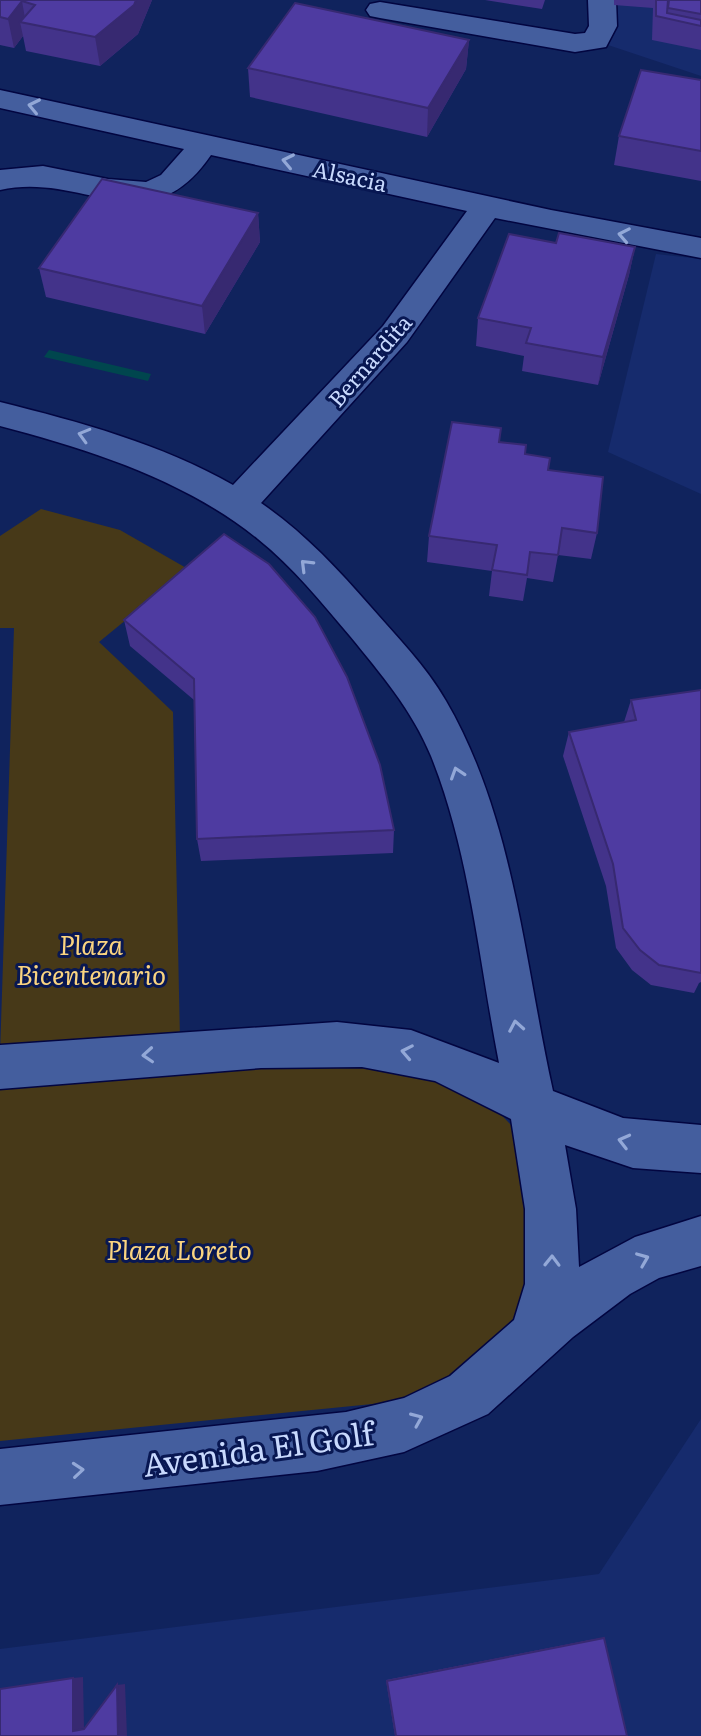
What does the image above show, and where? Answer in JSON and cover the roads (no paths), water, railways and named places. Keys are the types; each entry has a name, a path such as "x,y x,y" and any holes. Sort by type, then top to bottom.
{"street":[{"path":"380,10 575,43 596,41 603,26 602,0"},
{"name":"Alsacia","path":"0,99 701,248"},
{"path":"0,180 44,174 147,191 175,179 204,142"},
{"name":"Bernardita","path":"236,506 395,334 488,205"},
{"name":"Avenida El Golf","path":"0,414 90,436 145,458 236,506 272,529 341,599 415,689 438,723 456,767 472,823 551,1217 553,1269 535,1336"},
{"path":"0,1067 284,1045 358,1045 412,1052 461,1070 621,1142 667,1150 701,1149"},
{"name":"Avenida El Golf","path":"0,1477 324,1443 398,1427 458,1402 504,1369 535,1336 605,1276 641,1259 701,1241"}],"park label":[{"name":"Plaza Bicentenario","path":"91,958"},
{"name":"Plaza Loreto","path":"179,1248"}]}
